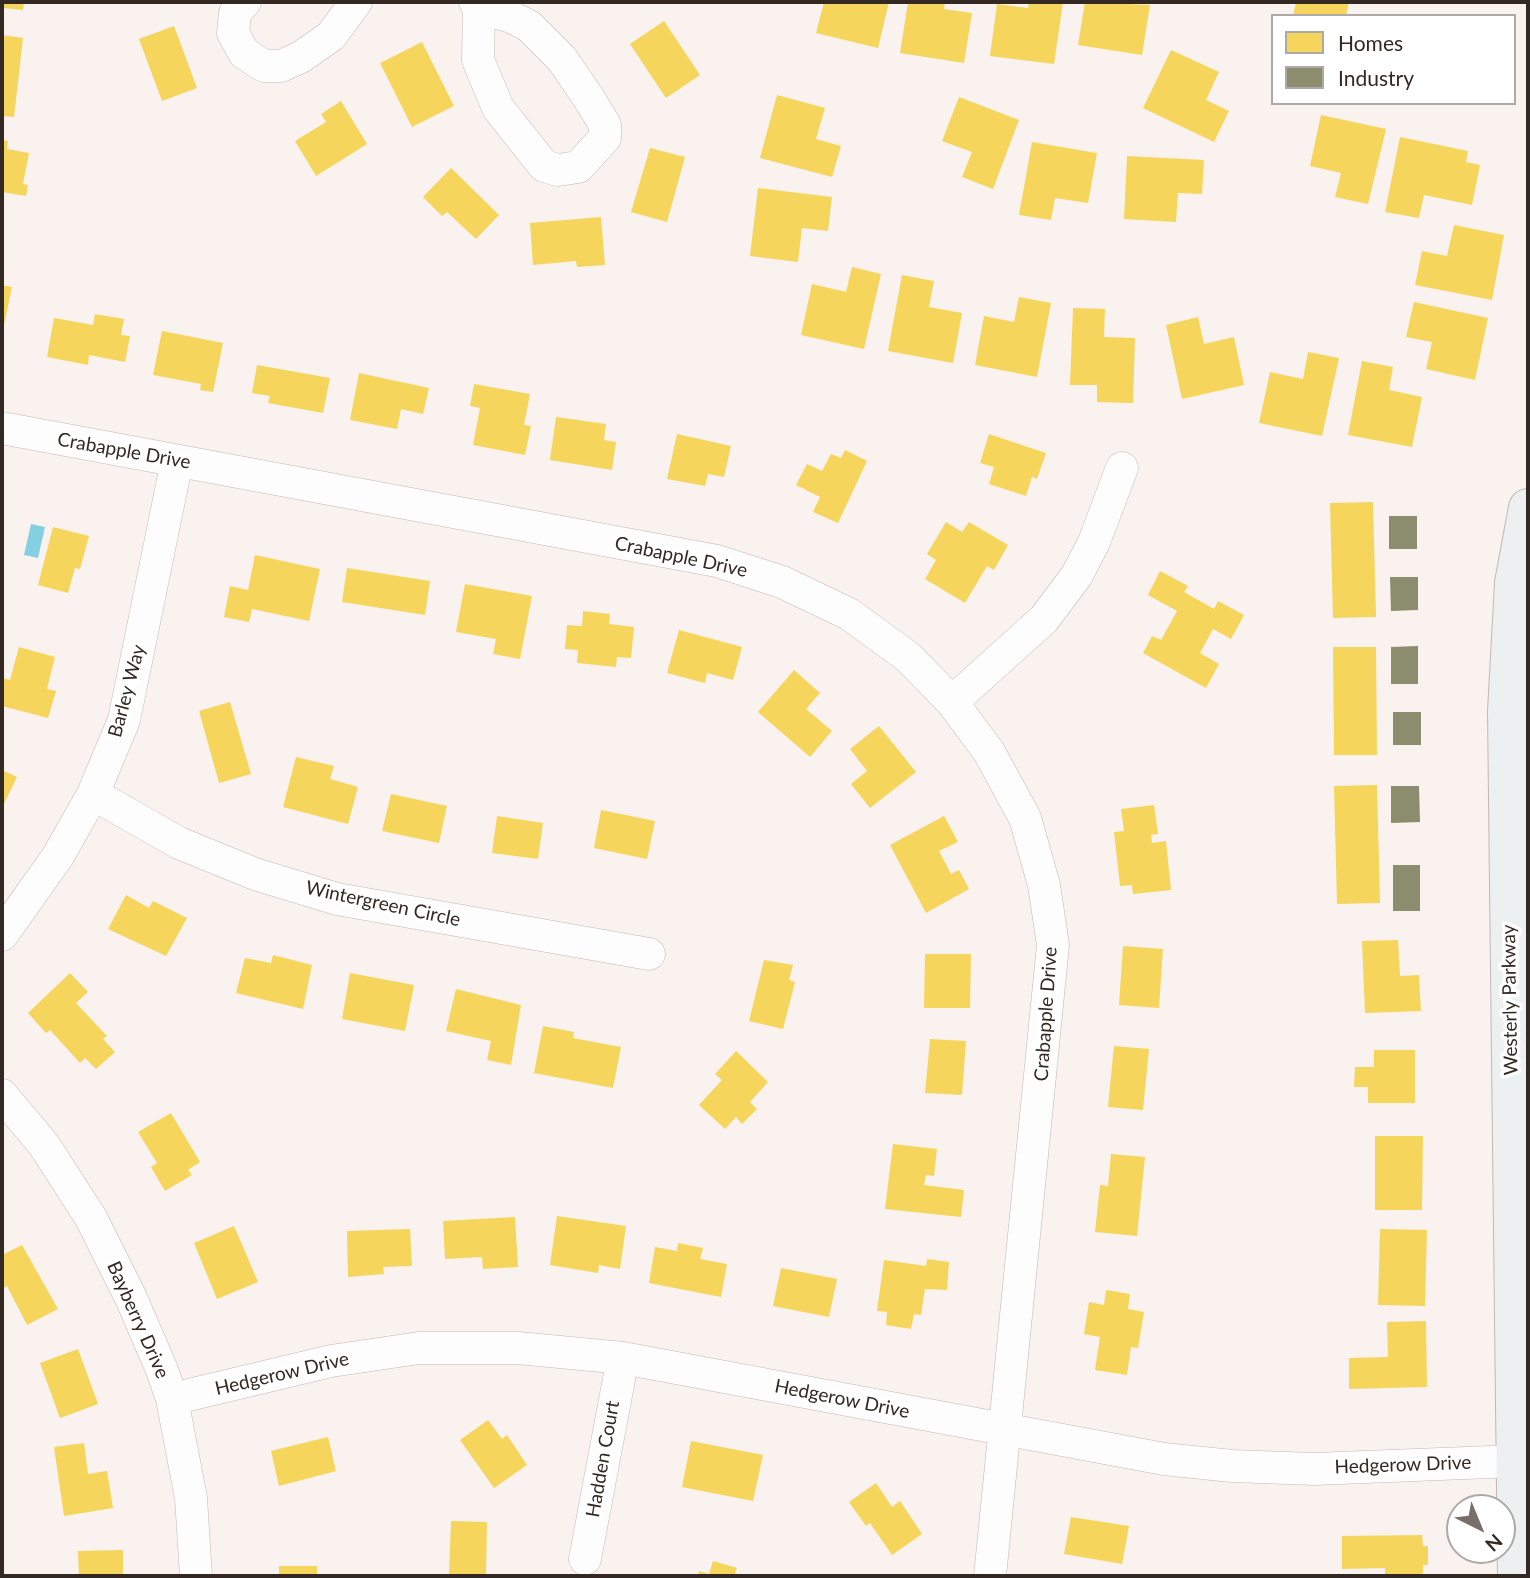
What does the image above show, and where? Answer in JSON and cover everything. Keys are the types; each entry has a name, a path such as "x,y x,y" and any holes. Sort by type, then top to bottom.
{"main road":[{"name":"Westerly Parkway","path":"1517,1576 1518,734 1514,583 1528,509"}],"street":[{"path":"245,2 235,13 233,33 244,53 264,66 281,66 301,57 331,36 356,2"},
{"path":"477,5 529,26 554,50 588,97 605,125 605,138 578,167 558,170 544,166 498,108 478,60 477,5"},
{"name":"Crabapple Drive","path":"2,428 717,561 782,582 849,614 908,657 952,702 989,752 1025,818 1044,885 1053,945 990,1576"},
{"name":"Barley Way","path":"2,935 58,856 93,794 124,720 177,461"},
{"path":"952,702 1044,619 1077,575 1094,542 1122,468"},
{"name":"Wintergreen Circle","path":"93,794 179,843 255,874 337,899 649,954"},
{"name":"Bayberry Drive","path":"2,1095 44,1145 91,1218 131,1298 172,1399 191,1498 196,1576"},
{"name":"Hedgerow Drive","path":"172,1399 331,1361 419,1348 518,1348 623,1358 1164,1459 1232,1466 1314,1469 1516,1461"},
{"name":"Hadden Court","path":"585,1559 623,1358"}],"water":[{"path":"31,524 45,527 38,558 24,555"}],"building: Homes":[{"path":"2,2 24,2 23,10 2,8"},
{"path":"824,2 889,2 878,48 816,33"},
{"path":"908,2 945,2 944,9 972,13 964,63 900,53"},
{"path":"1029,2 1063,2 1054,64 990,56 997,4 1028,8"},
{"path":"1085,2 1150,5 1142,55 1078,45"},
{"path":"1296,2 1349,2 1346,14 1293,14"},
{"path":"664,21 700,75 666,98 630,44"},
{"path":"174,26 197,88 162,101 139,39"},
{"path":"2,35 23,38 14,117 2,116"},
{"path":"422,42 454,106 412,127 380,63"},
{"path":"1171,50 1219,72 1206,100 1229,111 1214,142 1143,108"},
{"path":"777,95 825,108 816,139 841,146 832,177 760,158"},
{"path":"959,97 1019,120 993,189 962,177 972,152 942,141"},
{"path":"341,101 367,144 316,176 295,141 326,122 321,114"},
{"path":"1321,115 1386,129 1368,204 1335,197 1341,173 1310,166"},
{"path":"1400,137 1468,151 1466,162 1480,165 1472,205 1424,195 1419,218 1385,212"},
{"path":"2,140 8,141 7,149 29,153 23,184 28,185 26,196 2,192"},
{"path":"1032,142 1097,153 1088,203 1055,198 1051,220 1019,215"},
{"path":"650,148 685,157 667,222 631,212"},
{"path":"1127,156 1204,160 1202,194 1178,193 1176,222 1124,219"},
{"path":"451,168 499,215 476,239 447,212 442,216 423,197"},
{"path":"758,188 832,197 828,231 802,228 798,262 750,256"},
{"path":"601,217 605,265 577,267 576,261 533,265 530,223"},
{"path":"1454,225 1504,235 1492,300 1415,285 1422,251 1447,256"},
{"path":"852,267 881,274 864,349 801,335 812,284 846,292"},
{"path":"902,275 934,281 929,307 962,313 953,363 888,351"},
{"path":"2,285 12,287 3,330 2,329"},
{"path":"1019,297 1051,303 1037,377 975,365 984,316 1014,322"},
{"path":"1414,302 1488,318 1475,380 1426,369 1432,342 1406,337"},
{"path":"1073,308 1105,309 1104,337 1135,338 1133,403 1097,402 1097,385 1070,385"},
{"path":"95,314 124,319 121,335 130,336 125,362 89,355 88,365 47,357 54,318 93,325"},
{"path":"1198,317 1204,344 1234,337 1244,385 1182,399 1166,325"},
{"path":"162,331 223,343 213,392 200,390 201,384 153,375"},
{"path":"1308,352 1339,358 1322,436 1259,423 1270,372 1303,379"},
{"path":"1362,361 1393,367 1389,390 1422,397 1412,447 1348,435"},
{"path":"257,365 330,378 323,413 268,403 270,396 252,393"},
{"path":"359,373 429,388 423,414 401,409 397,429 350,420"},
{"path":"474,384 530,394 524,425 531,426 525,455 473,445 480,408 470,406"},
{"path":"556,417 606,424 604,440 616,442 612,470 550,460"},
{"path":"677,434 731,446 724,477 708,474 705,486 667,479"},
{"path":"989,434 1046,453 1037,479 1032,477 1026,496 989,484 994,467 980,463"},
{"path":"845,450 867,461 838,523 813,512 820,497 796,485 807,464 822,471 831,454 841,458"},
{"path":"1373,502 1376,617 1333,618 1330,503"},
{"path":"946,522 962,532 969,522 1008,545 994,570 987,566 965,603 925,579 936,560 927,554"},
{"path":"53,527 89,536 80,569 75,568 68,593 38,585"},
{"path":"255,555 320,569 309,621 252,609 249,622 224,617 230,586 248,590"},
{"path":"347,568 430,581 425,615 342,602"},
{"path":"1160,571 1188,586 1184,592 1214,609 1218,601 1244,615 1231,639 1213,629 1200,653 1219,664 1206,688 1143,653 1152,636 1161,640 1177,611 1148,595"},
{"path":"465,584 532,596 520,659 493,654 496,639 456,632"},
{"path":"583,611 610,614 609,624 634,627 631,658 617,657 616,667 577,663 578,650 565,649 567,625 582,626"},
{"path":"679,630 742,647 733,680 707,673 705,683 667,673"},
{"path":"19,647 55,657 47,689 56,691 48,718 2,706 2,678 10,680"},
{"path":"1333,647 1376,647 1377,755 1334,755"},
{"path":"794,670 820,693 806,709 832,731 810,757 758,712"},
{"path":"230,702 251,774 219,783 199,711"},
{"path":"879,726 916,772 870,808 851,784 867,771 850,749"},
{"path":"296,757 334,766 330,779 358,787 348,824 283,807"},
{"path":"2,770 17,777 2,808"},
{"path":"1377,785 1380,903 1337,904 1334,786"},
{"path":"391,794 447,806 439,843 382,831"},
{"path":"1154,805 1158,834 1151,835 1152,843 1166,841 1171,890 1133,894 1132,885 1120,886 1114,832 1124,831 1121,809"},
{"path":"601,810 655,821 647,859 594,848"},
{"path":"497,816 543,823 538,859 492,853"},
{"path":"944,816 958,842 939,851 951,874 959,870 969,889 926,913 890,845"},
{"path":"126,895 149,908 153,901 187,918 166,956 108,929"},
{"path":"1398,940 1400,976 1419,975 1421,1011 1365,1013 1362,941"},
{"path":"1123,946 1163,949 1159,1008 1119,1005"},
{"path":"925,954 971,954 970,1008 924,1008"},
{"path":"273,955 312,965 303,1009 236,993 245,958 271,963"},
{"path":"764,960 793,965 789,980 795,982 783,1029 749,1021"},
{"path":"70,973 88,992 76,1003 107,1036 103,1039 115,1052 96,1069 85,1058 80,1063 50,1030 46,1033 28,1013"},
{"path":"350,973 414,985 405,1031 342,1019"},
{"path":"456,989 521,1005 511,1065 487,1060 491,1041 446,1031"},
{"path":"543,1026 574,1032 573,1038 621,1047 613,1088 534,1073"},
{"path":"930,1039 966,1041 962,1095 925,1093"},
{"path":"1114,1046 1149,1049 1143,1110 1108,1107"},
{"path":"1374,1050 1415,1050 1415,1103 1368,1103 1368,1087 1354,1087 1355,1067 1374,1067"},
{"path":"736,1051 768,1082 750,1102 757,1109 742,1124 736,1117 725,1129 699,1105 722,1080 715,1074"},
{"path":"171,1113 200,1162 188,1170 192,1175 165,1191 151,1167 157,1163 138,1132"},
{"path":"1375,1136 1423,1136 1422,1210 1375,1210"},
{"path":"893,1144 937,1149 934,1176 926,1175 924,1185 964,1190 961,1217 885,1209"},
{"path":"1111,1154 1145,1157 1137,1236 1095,1232 1100,1185 1108,1186"},
{"path":"557,1216 626,1226 620,1269 599,1265 598,1273 550,1265"},
{"path":"515,1217 518,1267 483,1269 482,1257 445,1259 443,1221"},
{"path":"234,1226 258,1282 217,1299 194,1243"},
{"path":"410,1229 412,1266 383,1267 384,1274 348,1277 347,1231"},
{"path":"1380,1229 1427,1230 1425,1306 1378,1305"},
{"path":"678,1243 703,1248 700,1259 727,1264 721,1297 649,1283 655,1247 677,1251"},
{"path":"22,1245 58,1309 27,1325 7,1286 2,1289 2,1255"},
{"path":"927,1259 949,1262 947,1290 925,1289 921,1315 914,1314 911,1329 886,1325 887,1312 877,1311 884,1260 926,1266"},
{"path":"781,1268 837,1279 829,1317 773,1306"},
{"path":"1106,1290 1130,1294 1128,1309 1144,1312 1138,1348 1131,1347 1127,1375 1095,1370 1100,1337 1084,1334 1089,1302 1104,1305"},
{"path":"1426,1321 1427,1387 1349,1389 1349,1358 1388,1357 1387,1322"},
{"path":"78,1349 98,1404 60,1418 40,1363"},
{"path":"488,1420 502,1439 507,1435 527,1465 494,1488 460,1440"},
{"path":"328,1437 336,1471 279,1486 271,1451"},
{"path":"691,1441 763,1455 753,1501 682,1487"},
{"path":"84,1443 88,1474 107,1471 113,1508 64,1516 54,1447"},
{"path":"876,1483 892,1507 900,1501 922,1534 892,1555 870,1523 866,1526 849,1502"},
{"path":"1071,1517 1129,1526 1122,1564 1064,1554"},
{"path":"451,1521 487,1522 486,1576 449,1576"},
{"path":"1422,1535 1423,1546 1428,1546 1428,1565 1423,1565 1423,1576 1385,1576 1385,1568 1342,1569 1342,1536"},
{"path":"123,1550 123,1576 79,1576 78,1551"},
{"path":"713,1561 737,1568 734,1576 698,1576 699,1571 709,1574"},
{"path":"279,1566 317,1566 317,1576 279,1576"}],"building: Industry":[{"path":"1389,516 1417,516 1417,549 1389,549"},
{"path":"1390,577 1418,577 1418,610 1391,611"},
{"path":"1418,646 1418,684 1391,684 1391,647"},
{"path":"1393,712 1421,712 1421,745 1393,745"},
{"path":"1391,786 1419,786 1420,822 1391,823"},
{"path":"1393,865 1420,865 1420,911 1393,911"}]}
